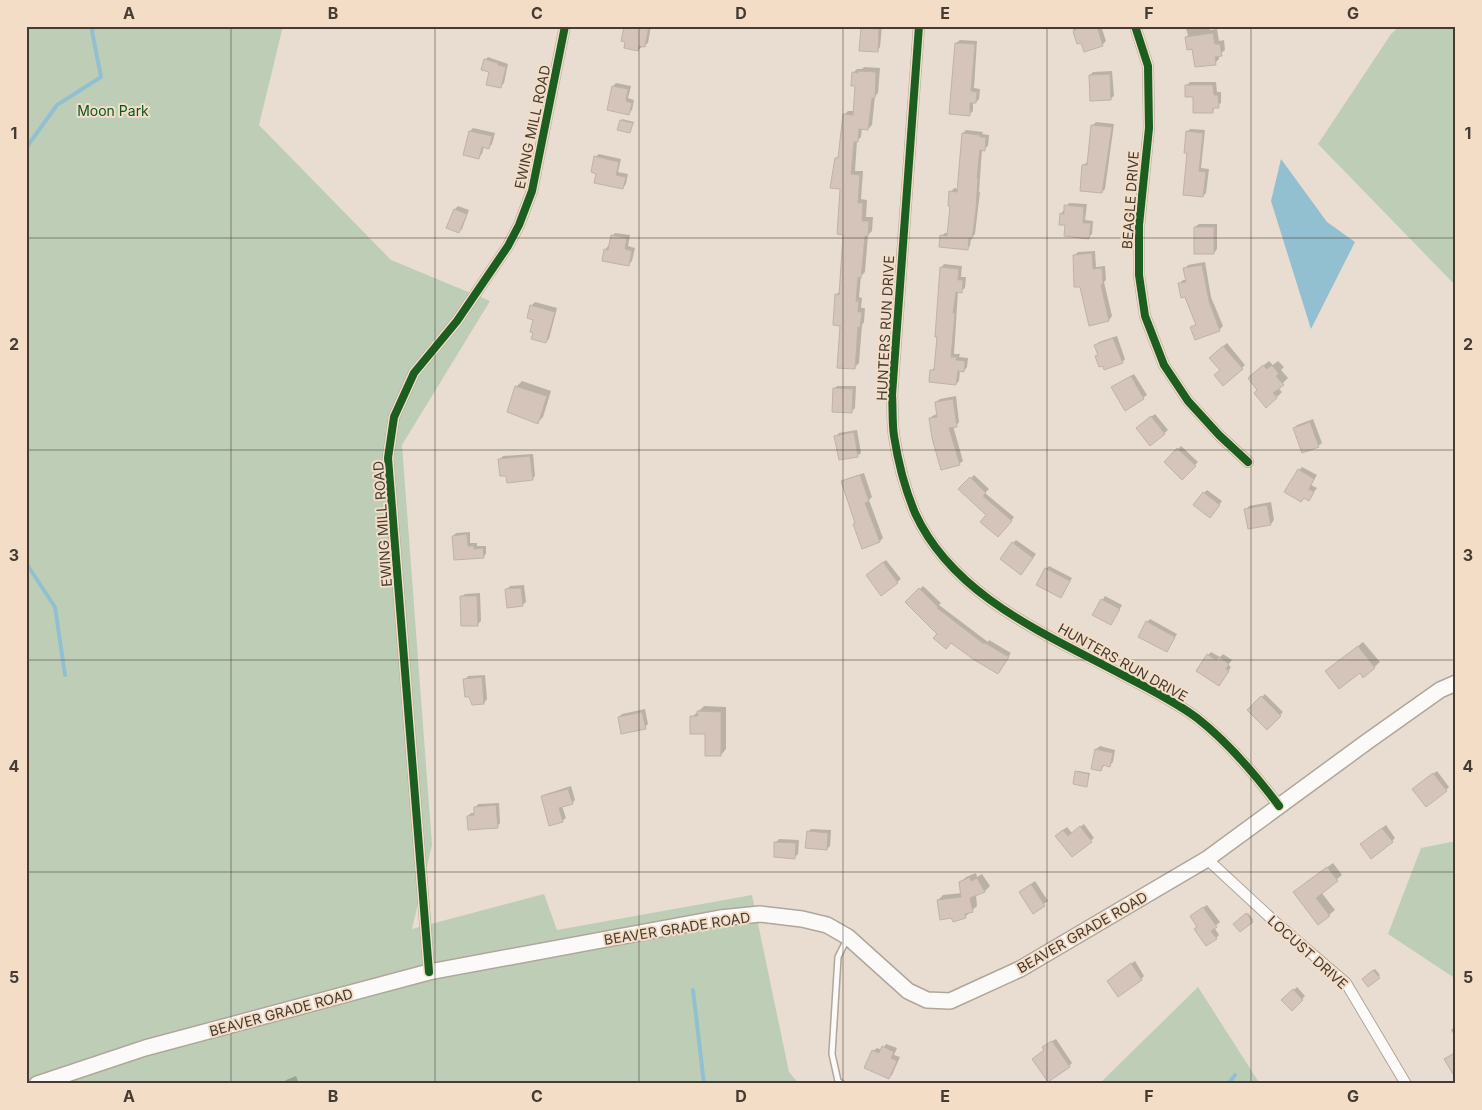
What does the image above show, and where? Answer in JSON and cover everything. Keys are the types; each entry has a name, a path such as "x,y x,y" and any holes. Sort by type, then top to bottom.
{"main road":[{"name":"BEAVER GRADE ROAD","path":"37,1084 145,1048 429,972 720,918 760,914 802,918 826,925 848,937 908,990 927,1000 950,1001 1020,969 1207,859 1440,690 1456,683"}],"street":[{"name":"EWING MILL ROAD","path":"429,972 388,458 394,417 414,373 457,321 508,246 519,225 532,191 565,26"},
{"name":"HUNTERS RUN DRIVE","path":"919,26 892,395 894,435 904,481 916,513 934,545 952,567 974,588 1012,616 1150,690 1196,717 1225,742 1252,770 1279,806"},
{"name":"BEAGLE DRIVE","path":"1135,26 1148,66 1149,128 1139,225 1139,275 1145,316 1164,364 1188,401 1219,435 1248,462"},
{"name":"LOCUST DRIVE","path":"1207,859 1274,921 1346,983 1406,1084"}],"lane":[{"path":"842,1084 838,1081 832,1054 838,957 848,937"}],"green space":[{"name":"Moon Park","path":"26,26 283,26 259,125 391,260 490,301 402,445 432,845 412,929 544,894 557,930 752,895 789,1072 799,1084 26,1084"},
{"path":"1400,26 1456,26 1456,286 1318,144 1391,34"},
{"path":"1456,841 1456,979 1388,934 1421,848"},
{"path":"1198,987 1260,1084 1099,1084"}],"water":[{"path":"1281,159 1327,222 1355,242 1311,329 1271,201"}],"building":[{"path":"624,26 649,26 645,47 639,46 638,51 624,48 625,42 621,41"},
{"path":"1076,26 1097,26 1103,46 1084,52 1081,43 1077,44 1073,31 1077,29"},
{"path":"861,28 879,29 878,52 859,51"},
{"path":"1213,33 1215,44 1220,44 1222,56 1215,57 1216,65 1195,67 1192,49 1187,50 1185,37"},
{"path":"955,43 975,44 971,91 977,92 976,103 970,103 970,116 949,114"},
{"path":"484,59 506,67 501,88 486,85 489,72 481,70"},
{"path":"858,71 876,72 875,98 872,98 868,130 859,129 858,142 854,142 851,174 860,175 858,203 863,203 862,221 869,221 868,236 865,236 861,278 858,277 856,301 859,301 858,312 862,312 860,328 858,327 855,369 837,368 840,326 833,325 835,294 839,295 843,235 837,234 840,189 830,188 835,158 838,158 843,114 853,115 855,86 851,86 852,72 858,73"},
{"path":"1110,74 1111,100 1090,101 1089,75"},
{"path":"1185,85 1213,85 1214,95 1218,95 1219,108 1213,108 1213,113 1193,113 1193,97 1185,97"},
{"path":"612,86 628,89 626,101 632,103 629,115 607,110"},
{"path":"620,120 633,123 630,133 617,130"},
{"path":"1091,125 1112,127 1102,193 1080,191 1082,165 1087,165"},
{"path":"469,131 492,136 489,149 482,147 479,159 463,155"},
{"path":"1186,131 1203,133 1199,171 1206,172 1203,197 1183,195 1187,153 1184,153"},
{"path":"962,133 986,137 985,151 980,150 976,209 972,239 969,238 968,250 939,247 940,235 947,236 950,206 948,206 949,191 957,192"},
{"path":"594,156 619,162 616,175 626,177 623,189 594,183 596,174 591,172"},
{"path":"1064,205 1084,207 1083,223 1091,223 1089,239 1064,236 1065,225 1059,225 1060,213 1064,214"},
{"path":"454,209 467,214 459,233 446,228"},
{"path":"1194,227 1214,227 1214,254 1194,254"},
{"path":"611,235 627,238 625,249 632,251 629,266 602,261 604,249 608,250"},
{"path":"1092,253 1093,269 1102,268 1103,284 1101,285 1109,321 1089,326 1080,287 1074,287 1073,255"},
{"path":"1202,265 1209,301 1220,331 1195,340 1190,327 1196,325 1185,297 1181,298 1178,283 1186,282 1183,268"},
{"path":"940,267 959,269 958,280 963,280 962,293 956,292 953,313 955,313 951,357 957,357 956,360 965,361 964,372 958,371 956,385 929,382 930,370 934,370"},
{"path":"530,305 555,312 546,343 531,339 533,333 530,332 533,320 527,318"},
{"path":"1113,338 1123,363 1104,370 1103,366 1099,367 1095,356 1098,355 1094,345"},
{"path":"1223,346 1243,369 1223,386 1214,375 1220,370 1209,358"},
{"path":"1263,365 1267,369 1272,365 1279,374 1276,376 1284,385 1273,393 1277,398 1266,408 1254,393 1257,390 1248,378"},
{"path":"1131,376 1144,399 1125,411 1111,387"},
{"path":"515,386 547,396 538,424 507,412"},
{"path":"833,388 853,389 852,413 832,412"},
{"path":"953,399 957,427 949,428 960,465 941,470 932,438 929,418 937,417 935,402"},
{"path":"1151,416 1165,434 1150,446 1136,428"},
{"path":"1310,422 1319,447 1302,453 1293,428"},
{"path":"854,432 858,457 839,460 834,436"},
{"path":"1177,448 1196,466 1182,480 1164,462"},
{"path":"530,456 533,480 507,483 506,476 500,476 498,459"},
{"path":"1298,469 1314,479 1309,489 1314,492 1309,501 1304,498 1301,502 1284,492"},
{"path":"860,475 869,501 865,503 880,542 862,549 841,481"},
{"path":"970,477 986,493 983,496 1012,521 998,537 980,522 986,515 958,489"},
{"path":"1203,492 1220,505 1210,518 1193,505"},
{"path":"1267,505 1271,525 1248,529 1244,509"},
{"path":"467,534 468,546 474,546 474,549 483,548 484,558 454,560 452,536"},
{"path":"1012,542 1033,558 1021,575 1000,559"},
{"path":"883,562 898,583 881,596 866,575"},
{"path":"1045,568 1070,581 1061,598 1036,585"},
{"path":"521,588 523,606 507,608 505,589"},
{"path":"919,588 937,608 984,644 1009,657 998,674 951,643 946,649 933,638 937,634 905,602"},
{"path":"460,596 477,596 478,626 461,626"},
{"path":"1101,599 1120,609 1111,625 1092,615"},
{"path":"1146,621 1175,637 1167,652 1138,637"},
{"path":"1358,646 1375,668 1363,678 1360,673 1339,689 1325,671"},
{"path":"1207,654 1216,660 1219,657 1229,664 1226,669 1229,671 1219,686 1196,671"},
{"path":"482,677 484,704 472,705 469,697 465,697 463,679"},
{"path":"1261,696 1281,716 1267,730 1247,710"},
{"path":"697,711 721,712 721,756 705,756 705,734 690,734 690,716 698,716"},
{"path":"642,712 646,729 621,734 618,717"},
{"path":"1095,749 1113,753 1110,767 1103,765 1101,771 1091,769"},
{"path":"1075,771 1089,774 1087,787 1073,784"},
{"path":"1433,773 1447,791 1426,807 1412,789"},
{"path":"568,789 573,804 559,808 563,822 549,826 541,796"},
{"path":"496,805 498,828 468,830 467,816 474,815 474,807"},
{"path":"1080,826 1092,842 1072,857 1055,836 1063,830 1068,836"},
{"path":"1382,828 1393,842 1371,859 1360,844"},
{"path":"807,831 828,833 827,850 805,848"},
{"path":"774,842 796,843 795,859 774,857"},
{"path":"1327,867 1338,881 1316,898 1330,916 1318,925 1293,892"},
{"path":"970,877 971,881 977,878 985,892 970,898 973,912 965,914 966,918 953,922 951,918 940,920 937,900 961,897 959,882"},
{"path":"1031,884 1045,906 1033,914 1019,892"},
{"path":"1203,907 1217,927 1211,931 1217,939 1206,946 1194,929 1197,927 1190,916"},
{"path":"1246,913 1253,922 1240,932 1233,924"},
{"path":"1131,963 1142,980 1118,997 1107,981"},
{"path":"1373,970 1380,978 1368,987 1362,979"},
{"path":"1293,989 1303,1000 1292,1011 1281,1000"},
{"path":"1052,1041 1070,1067 1048,1082 1032,1059 1044,1050 1042,1047"},
{"path":"882,1046 894,1052 891,1058 897,1061 889,1079 864,1068 872,1050 879,1053"},
{"path":"1456,1052 1456,1079 1444,1059"}],"waterway":[{"path":"26,148 57,105 101,77 92,31 94,26"},
{"path":"26,563 55,607 65,675"},
{"path":"693,990 704,1084"},
{"path":"1228,1084 1235,1075"}],"cycle path":[{"path":"429,972 388,458 394,417 414,373 457,321 508,246 519,225 532,191 565,26"},
{"path":"919,26 892,395 896,446 905,485 915,513 931,541 951,566 975,588 1001,608 1029,625 1157,693 1197,718 1241,759 1279,806"},
{"path":"1135,26 1148,66 1149,128 1139,225 1139,275 1145,316 1164,365 1188,401 1219,435 1248,462"}]}
